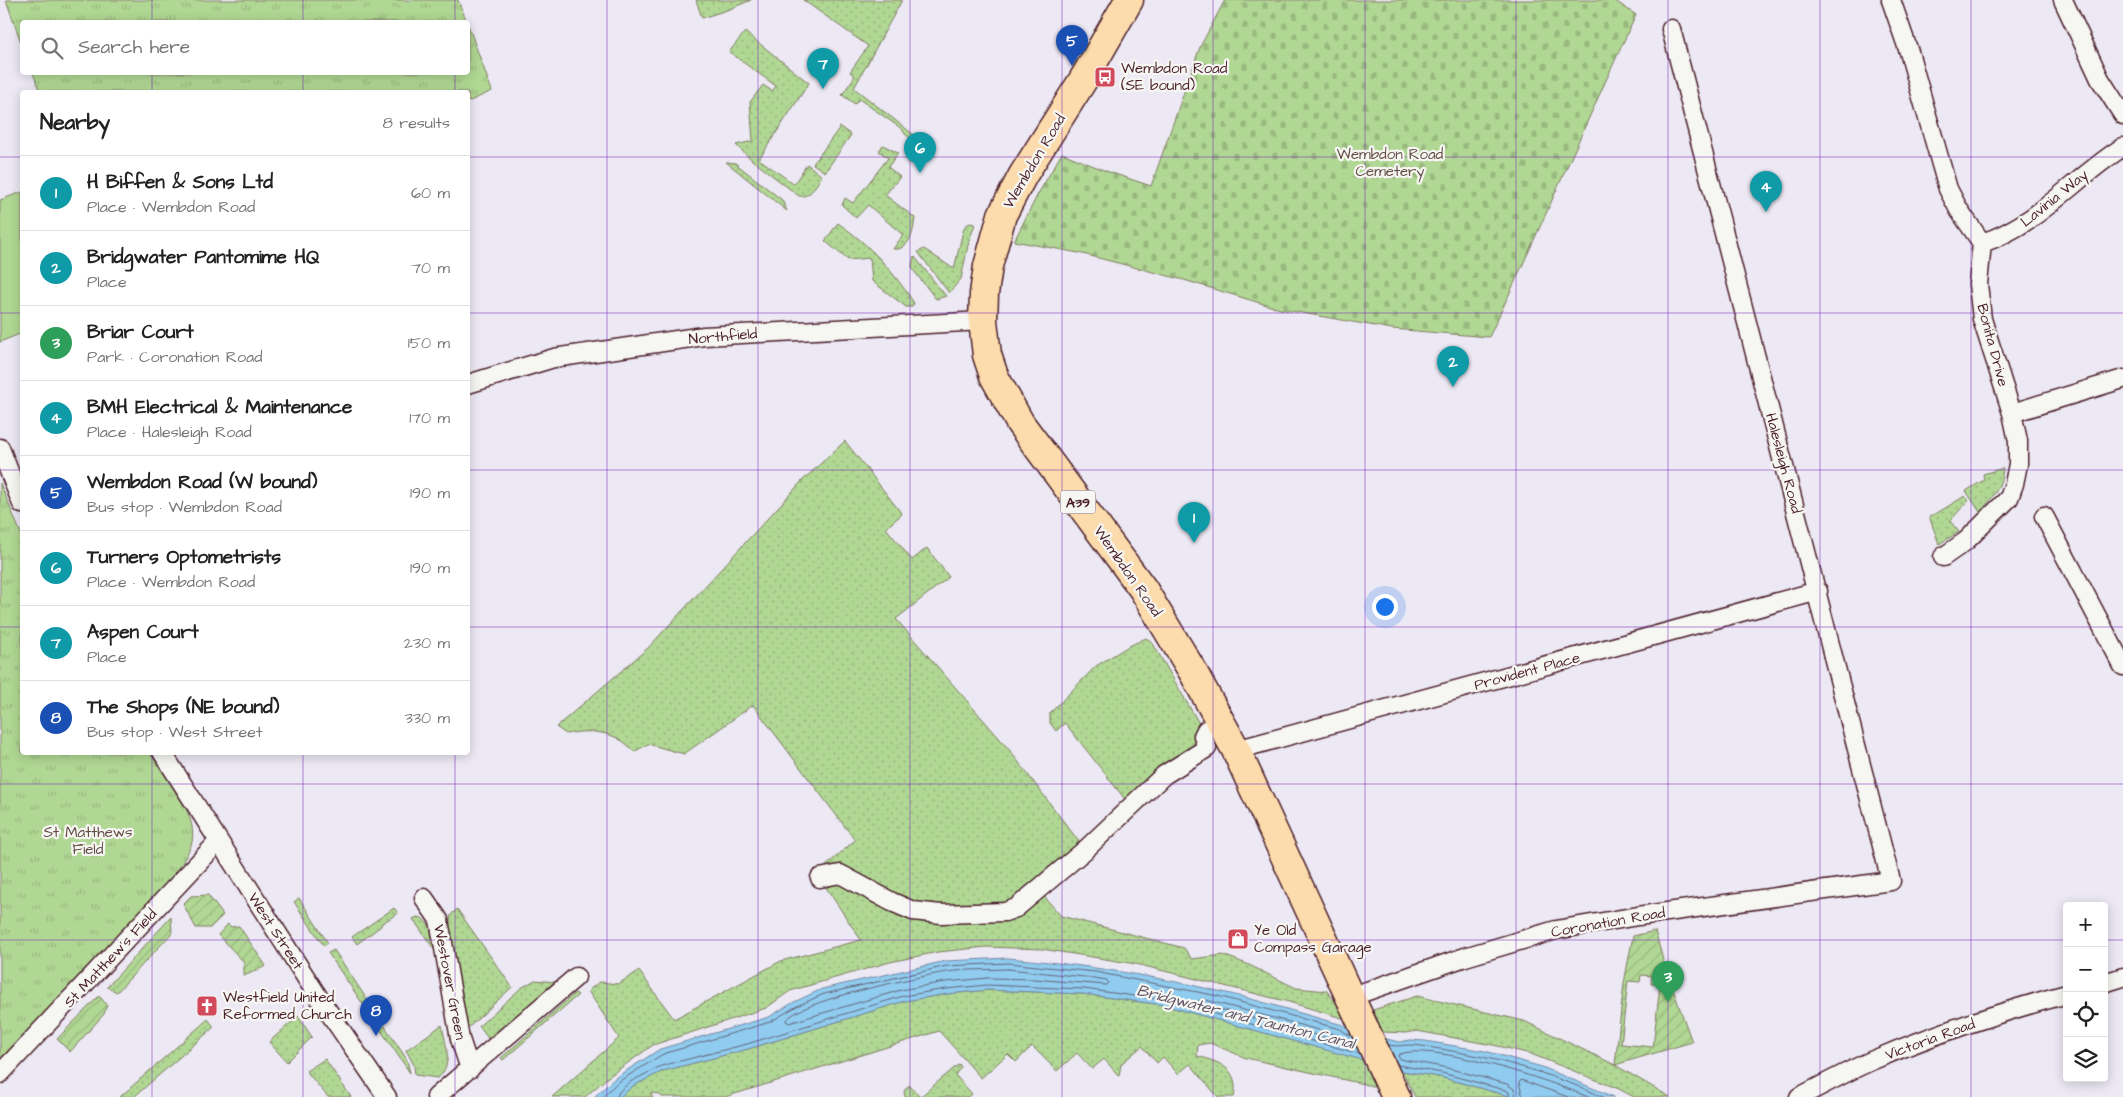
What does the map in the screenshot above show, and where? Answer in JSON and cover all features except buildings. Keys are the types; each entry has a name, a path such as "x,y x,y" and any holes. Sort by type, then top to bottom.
{"main road":[{"name":"Wembdon Road","path":"1128,0 1083,80 1023,175 1002,215 988,266 983,321 987,355 994,376 1020,424 1143,589 1236,750 1396,1097"}],"street":[{"path":"1891,0 1948,189 1959,210 1982,243"},
{"path":"2063,0 2100,79 2123,115"},
{"name":"Halesleigh Road","path":"1671,29 1729,258 1818,592 1891,881 1874,884"},
{"name":"Lavinia Way","path":"1982,243 2000,237 2022,225 2049,206 2101,161 2123,147"},
{"name":"Bonita Drive","path":"1944,557 1966,541 2009,498 2018,464 2018,441 2012,413 1982,319 1978,284 1982,243"},
{"name":"Northfield","path":"470,383 502,372 554,358 695,337 983,321"},
{"path":"2012,413 2123,379"},
{"path":"0,448 20,499"},
{"path":"2044,516 2123,666"},
{"name":"Provident Place","path":"1236,750 1818,592"},
{"path":"820,878 840,874 913,911 941,914 1006,912 1016,908 1085,850 1164,776 1207,748 1203,736 1206,730 1220,721"},
{"name":"West Street","path":"164,755 318,996 386,1097"},
{"name":"St Matthew's Field","path":"0,1074 218,842"},
{"name":"Coronation Road","path":"1350,997 1465,957 1556,930 1638,916 1874,884"},
{"name":"Westover Green","path":"424,898 439,920 460,1039 470,1069"},
{"path":"436,1097 576,977"},
{"path":"2108,982 2123,977"},
{"name":"Victoria Road","path":"1799,1097 1870,1062 1929,1038 2020,1007 2063,995"}],"green space":[{"path":"6,0 458,0 466,20 20,20 20,39"},
{"path":"696,0 751,0 702,18"},
{"path":"803,0 902,0 854,88 923,142 920,146 905,134 902,129 859,99 855,104 842,95 855,76 850,72 868,46"},
{"name":"Wembdon Road Cemetery","path":"1225,0 1614,0 1636,15 1489,337 1392,329 1280,309 1184,280 1079,253 1014,241 1062,153 1106,171 1151,186 1200,47"},
{"path":"470,30 492,91 470,101 470,90 39,90 34,75 470,75"},
{"path":"745,32 809,83 759,159 794,184 807,164 822,176 813,190 807,195 799,196 752,160 736,145 753,141 750,102 763,85 772,91 776,86 729,52"},
{"path":"840,127 851,135 825,172 813,164"},
{"path":"883,145 898,153 888,167 900,177 885,195 915,218 907,244 899,249 893,249 903,235 868,205 856,218 842,205 845,198 853,203 888,158 879,151"},
{"path":"726,162 735,163 782,200 787,211"},
{"path":"20,193 20,334 0,342 0,200"},
{"path":"838,223 860,240 889,269 914,303 912,307 906,307 872,281 870,258 848,260 825,241"},
{"path":"970,223 975,224 969,241 961,279 949,293 918,252 924,249 954,269 963,231 965,226"},
{"path":"914,256 946,296 936,299 914,271 912,266"},
{"path":"845,441 902,514 886,528 912,560 927,548 949,577 896,619 1007,747 1083,847 1041,893 1061,916 1184,948 1192,959 1223,955 1247,964 1296,988 1327,991 1345,1016 1342,1018 1289,1002 1136,964 1042,949 986,947 938,952 890,962 790,991 766,1008 653,1045 608,1077 585,1097 552,1097 619,1038 588,991 599,982 618,984 639,971 674,1019 781,961 861,940 817,874 855,840 753,705 684,754 648,744 634,752 620,740 603,733 575,732 566,734 556,727 648,648 803,480"},
{"path":"2003,468 2001,481 1996,492 1980,512 1966,491 1984,480 1983,474"},
{"name":"St Matthews Field","path":"0,483 20,531 20,755 151,755 179,795 190,819 193,831 191,846 174,876 0,1062"},
{"path":"1965,496 1968,501 1950,521 1959,532 1939,544 1929,516"},
{"path":"1146,638 1152,642 1201,727 1201,748 1128,803 1065,723 1056,731 1050,723 1050,713 1096,666"},
{"path":"208,895 223,915 210,928 196,928 183,904 191,896"},
{"path":"299,898 328,943 324,946 294,902"},
{"path":"394,908 398,913 357,944 352,937"},
{"path":"457,909 512,987 467,1029 449,926 451,915"},
{"path":"171,917 172,933 117,992 107,987"},
{"path":"417,917 422,918 432,928 436,952 413,919"},
{"path":"228,924 231,927 239,926 266,966 244,976 244,962 218,935"},
{"path":"1655,931 1665,967 1692,1042 1615,1065 1624,983 1633,936","holes":["1641,975 1652,976 1651,984 1660,985 1653,1047 1621,1044 1628,981 1640,982"]},
{"path":"334,950 407,1060 410,1073 328,953"},
{"path":"535,980 555,982 489,1040 479,1026 521,988"},
{"path":"988,990 1083,994 1163,1005 1367,1061 1377,1087 1246,1058 1210,1043 1198,1045 1197,1056 1220,1064 1231,1073 1235,1087 1234,1097 1218,1097 1190,1064 1178,1074 1163,1057 1157,1063 1142,1046 1121,1064 1119,1076 1104,1059 1092,1069 1077,1053 1057,1071 1032,1046 1016,1062 1008,1054 981,1078 939,1031 725,1097 662,1097 659,1094 650,1093 653,1097 620,1097 633,1086 663,1071 748,1049 905,1001"},
{"path":"575,993 578,995 503,1060 501,1058"},
{"path":"99,996 107,1005 104,1014 70,1052 57,1039"},
{"path":"1417,996 1524,1021 1615,1065 1670,1097 1634,1097 1619,1089 1531,1054 1498,1046 1417,1031 1405,1033 1383,1032 1373,1010"},
{"path":"298,1016 312,1037 287,1062 269,1042"},
{"path":"208,1019 214,1027 134,1097 120,1097"},
{"path":"442,1025 447,1053 446,1066 443,1072 438,1078 415,1075 414,1065 406,1050"},
{"path":"325,1059 351,1097 328,1097 306,1071"},
{"path":"959,1064 961,1067 955,1075 972,1094 969,1097 920,1097"},
{"path":"1402,1071 1440,1077 1512,1097 1415,1097"},
{"path":"909,1085 920,1097 905,1097 904,1091"}],"water":[{"name":"Bridgwater and Taunton Canal","path":"1008,958 1061,963 1166,980 1265,1003 1343,1025 1353,1032 1400,1042 1410,1040 1425,1041 1485,1051 1542,1067 1614,1097 1512,1097 1440,1077 1402,1071 1163,1005 1083,994 988,990 905,1001 748,1049 663,1071 633,1086 620,1097 594,1097 615,1078 660,1049 769,1017 794,1002 822,989 946,961"}],"place":[{"name":"Wembdon Road (W bound)","path":"1072,66"},
{"name":"Wembdon Road (SE bound)","path":"1105,77"},
{"name":"Aspen Court","path":"823,89"},
{"name":"Turners Optometrists","path":"920,173"},
{"name":"BMH Electrical & Maintenance","path":"1766,212"},
{"name":"Bridgwater Pantomime HQ","path":"1453,387"},
{"name":"H Biffen & Sons Ltd","path":"1194,543"},
{"name":"Ye Old Compass Garage","path":"1238,939"},
{"name":"Briar Court","path":"1668,1002"},
{"name":"Westfield United Reformed Church","path":"207,1006"},
{"name":"The Shops (NE bound)","path":"376,1036"}]}
